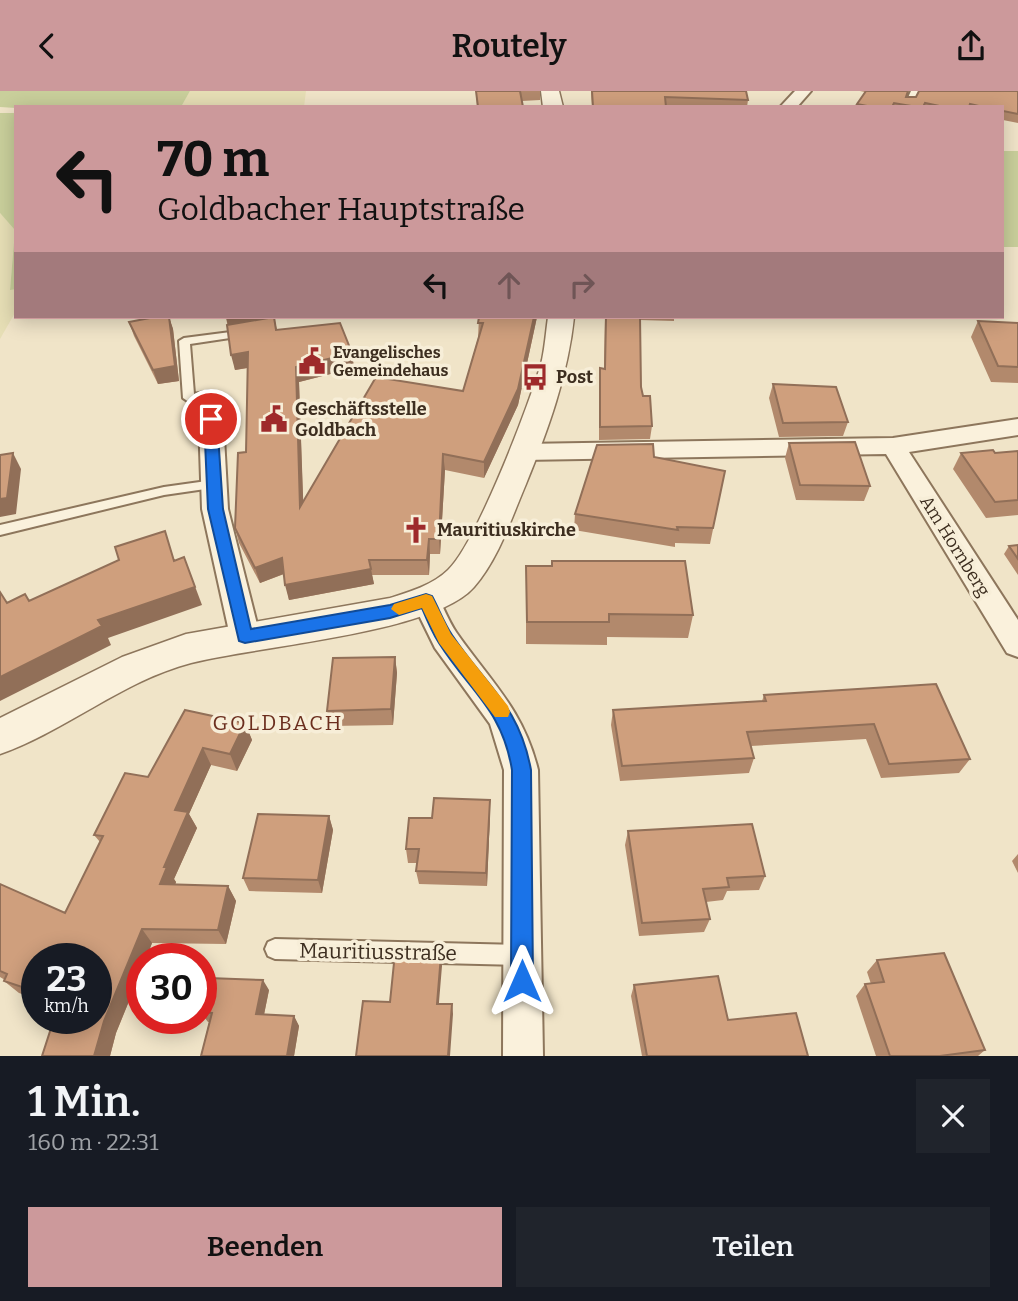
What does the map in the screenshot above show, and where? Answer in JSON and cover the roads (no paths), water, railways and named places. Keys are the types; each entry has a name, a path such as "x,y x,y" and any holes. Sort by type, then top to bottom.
{"street":[{"path":"790,105 803,91"},
{"path":"0,737 135,668 186,649 390,611 426,601 460,580 482,549 523,452 556,359 561,319"},
{"path":"211,419 215,509 245,636"},
{"path":"523,452 893,446 1018,428"},
{"name":"Am Hornberg","path":"893,446 1018,645"},
{"path":"426,601 444,638 501,711 516,740 521,770 523,1056"}],"lane":[{"path":"908,102 915,91"},
{"path":"211,419 210,395 189,398 184,341 259,331"},
{"path":"0,530 164,491 214,484"},
{"name":"Mauritiusstraße","path":"275,949 522,955"}],"place":[{"name":"Evangelisches Gemeindehaus","path":"312,361"},
{"name":"Post","path":"535,377"},
{"name":"Geschäftsstelle Goldbach","path":"274,419"},
{"name":"Mauritiuskirche","path":"416,530"}],"district":[{"name":"GOLDBACH","path":"278,723"}]}
